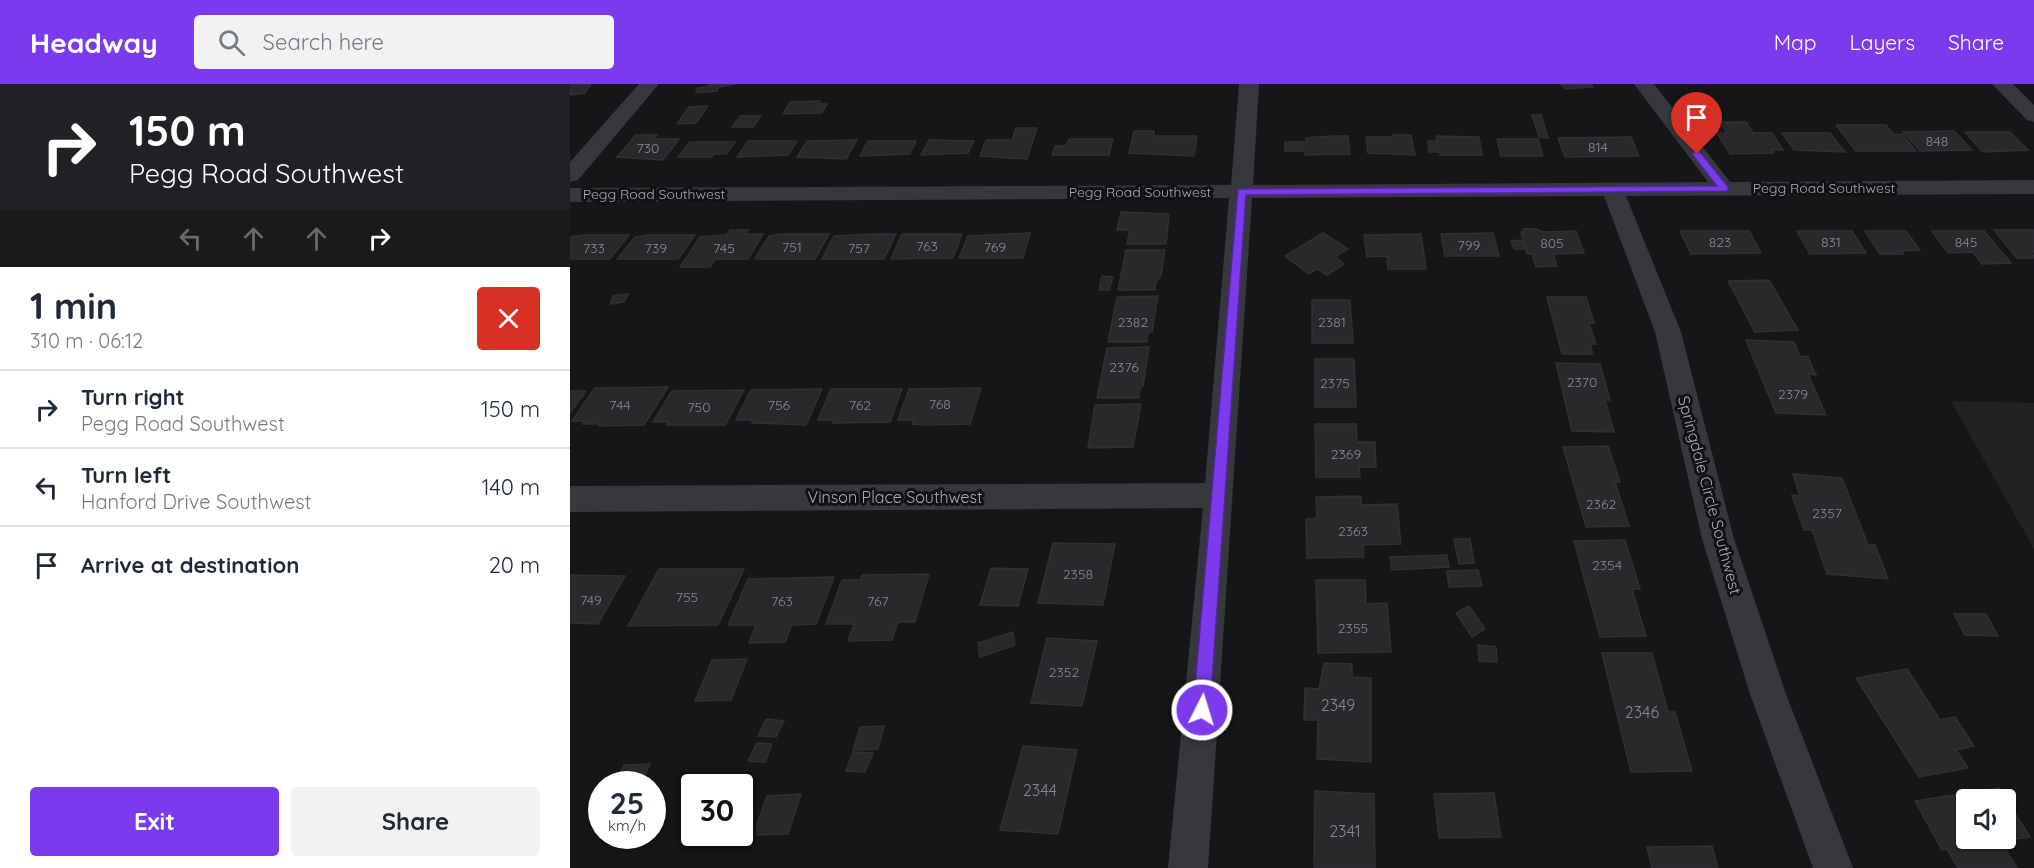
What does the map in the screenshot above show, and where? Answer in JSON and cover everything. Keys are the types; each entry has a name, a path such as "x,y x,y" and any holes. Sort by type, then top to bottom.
{"street":[{"path":"570,175 649,84"},
{"path":"1188,868 1219,495 1249,84"},
{"path":"1644,84 1724,189"},
{"path":"2002,84 2034,116"},
{"name":"Pegg Road Southwest","path":"570,195 2034,187"},
{"name":"Springdale Circle Southwest","path":"1612,189 1668,332 1719,539 1768,694 1833,868"},
{"name":"Vinson Place Southwest","path":"570,499 1219,495"}],"shaded area":[{"path":"1951,401 2034,403 2034,549"}],"building":[{"path":"570,84 591,84 585,93 570,95"},
{"path":"709,84 736,84 719,87 717,91 696,93 698,88 708,87"},
{"path":"1561,84 1591,84 1593,87 1565,89"},
{"path":"820,101 819,104 827,104 822,113 783,114 790,102"},
{"path":"708,106 696,123 677,124 689,107"},
{"path":"1532,115 1541,115 1548,138 1539,137"},
{"path":"740,116 761,116 753,127 732,127"},
{"path":"1720,122 1746,122 1753,133 1772,133 1783,150 1772,150 1774,153 1730,154 1717,133 1727,133"},
{"path":"1836,125 1886,125 1894,135 1902,134 1916,151 1856,151"},
{"path":"1016,128 1037,128 1027,159 980,156 986,140 1012,140"},
{"path":"1134,131 1154,131 1154,136 1197,136 1194,156 1129,153"},
{"path":"1954,131 1972,150 1920,151 1903,132"},
{"path":"1965,132 2010,132 2028,150 1983,152"},
{"path":"1782,133 1830,133 1845,152 1794,150"},
{"path":"636,135 657,135 653,139 679,139 663,160 617,157"},
{"path":"1392,135 1411,135 1415,155 1368,153 1366,137 1392,137"},
{"path":"1348,136 1350,154 1305,155 1305,151 1285,151 1285,142 1306,142 1306,138"},
{"path":"1436,136 1479,137 1482,155 1440,155 1440,152 1429,152 1428,141 1437,141"},
{"path":"1631,137 1639,156 1565,157 1558,138"},
{"path":"1069,139 1113,139 1109,155 1052,155 1055,146 1066,146"},
{"path":"1497,139 1538,139 1543,156 1501,156"},
{"path":"857,140 846,159 797,157 807,141"},
{"path":"929,140 974,141 968,153 921,155"},
{"path":"748,141 797,141 788,155 737,157"},
{"path":"868,141 916,141 910,154 860,156"},
{"path":"690,142 735,142 726,154 714,154 711,157 678,157"},
{"path":"1121,212 1169,214 1166,244 1127,244 1130,230 1117,230"},
{"path":"1523,229 1536,229 1543,232 1576,231 1584,253 1553,254 1557,266 1536,267 1532,254 1527,254 1521,232 1524,232"},
{"path":"730,230 748,230 745,234 763,234 748,259 715,259 710,267 680,267 700,237 727,235"},
{"path":"1994,230 2034,230 2034,252 2032,252 2034,258 2017,258"},
{"path":"1680,231 1749,231 1761,253 1691,254"},
{"path":"1797,231 1852,231 1866,253 1810,254"},
{"path":"1865,231 1906,231 1920,250 1901,251 1903,254 1880,254"},
{"path":"1932,231 1984,231 2011,263 1982,264 1973,252 1948,253"},
{"path":"1030,233 1023,258 959,258 968,236"},
{"path":"1323,233 1348,249 1335,257 1344,264 1327,275 1317,269 1309,274 1285,256"},
{"path":"1493,233 1499,256 1445,256 1441,234"},
{"path":"829,234 815,259 755,259 769,236"},
{"path":"896,234 884,259 822,259 834,236"},
{"path":"902,234 962,234 953,258 891,259"},
{"path":"1421,234 1426,269 1388,269 1387,256 1367,257 1364,235"},
{"path":"629,235 610,259 570,259 570,237"},
{"path":"695,235 678,259 617,259 635,237"},
{"path":"1522,240 1526,249 1514,249 1511,241"},
{"path":"1126,250 1165,250 1161,275 1156,282 1155,290 1118,290"},
{"path":"1102,276 1113,277 1109,290 1099,290"},
{"path":"1769,280 1798,330 1755,332 1728,281"},
{"path":"628,294 624,302 610,304 613,296"},
{"path":"1158,296 1152,332 1148,332 1147,342 1108,342 1117,297"},
{"path":"1547,297 1586,297 1594,323 1589,323 1596,344 1590,344 1593,354 1562,354"},
{"path":"1312,300 1350,300 1353,343 1312,343"},
{"path":"1746,340 1794,342 1800,356 1808,357 1816,375 1808,374 1826,415 1776,413"},
{"path":"1149,347 1139,398 1097,398 1107,348"},
{"path":"1315,359 1354,359 1356,407 1315,407"},
{"path":"1556,363 1600,364 1610,400 1605,400 1614,432 1572,431"},
{"path":"668,387 644,425 599,426 600,424 583,424 585,421 572,421 595,388"},
{"path":"981,388 970,424 925,425 912,424 913,420 898,420 909,389"},
{"path":"822,389 806,425 752,423 753,420 736,420 751,390"},
{"path":"831,389 902,389 890,422 833,423 834,420 818,420"},
{"path":"744,390 725,425 667,425 668,422 653,422 672,391"},
{"path":"570,391 586,391 570,413"},
{"path":"1141,404 1133,447 1088,448 1095,405"},
{"path":"1315,424 1356,424 1357,442 1375,442 1376,467 1359,467 1360,477 1316,477"},
{"path":"1608,446 1620,482 1615,482 1629,526 1586,527 1563,447"},
{"path":"1793,474 1842,478 1868,545 1875,545 1888,579 1827,574 1812,530 1804,530 1792,495 1800,496"},
{"path":"1361,496 1361,505 1397,504 1401,544 1363,545 1364,557 1307,558 1306,519 1317,518 1316,497"},
{"path":"1454,539 1470,539 1474,563 1459,564"},
{"path":"1625,540 1640,589 1632,589 1646,636 1600,637 1574,541"},
{"path":"1053,543 1115,544 1103,605 1038,603"},
{"path":"1447,555 1449,567 1392,570 1390,557"},
{"path":"991,568 1028,569 1018,606 980,605"},
{"path":"659,569 744,569 718,625 628,626"},
{"path":"1478,570 1482,586 1449,587 1447,571"},
{"path":"929,574 915,622 898,622 892,640 848,641 854,624 826,624 842,580 861,580 862,575"},
{"path":"570,575 625,576 598,624 570,623"},
{"path":"834,577 816,624 792,625 785,642 749,643 756,625 728,625 748,579"},
{"path":"1316,580 1365,580 1366,604 1387,603 1391,652 1318,653"},
{"path":"1469,606 1485,629 1472,637 1456,613"},
{"path":"1954,614 1986,614 1998,636 1965,635"},
{"path":"1013,632 1015,645 980,657 978,643"},
{"path":"1047,638 1097,641 1082,706 1031,703"},
{"path":"1478,645 1496,647 1497,662 1479,661"},
{"path":"1602,653 1652,653 1668,712 1675,712 1692,771 1631,772"},
{"path":"747,659 731,700 695,701 712,660"},
{"path":"1324,663 1352,664 1352,677 1371,678 1371,762 1317,759 1318,720 1304,720 1305,688 1319,689"},
{"path":"1907,669 1940,720 1955,717 1974,746 1956,750 1968,768 1919,777 1856,678"},
{"path":"766,719 784,721 776,737 758,736"},
{"path":"884,726 878,749 853,750 860,727"},
{"path":"757,743 772,744 765,762 748,761"},
{"path":"1023,746 1077,750 1058,834 1000,830"},
{"path":"853,752 873,753 865,772 846,771"},
{"path":"650,764 647,771 621,771 624,765"},
{"path":"1315,791 1374,794 1375,868 1314,868"},
{"path":"1494,793 1501,837 1439,838 1434,794"},
{"path":"801,794 788,834 756,835 756,827 767,796"},
{"path":"1956,795 1956,849 2005,849 2017,868 1958,868 1947,849 1942,850 1915,801"},
{"path":"2016,815 2030,837 2016,839"},
{"path":"1712,846 1718,868 1652,868 1647,847"}],"route":[{"path":"1202,710 1242,192 1724,189 1697,154"}]}
